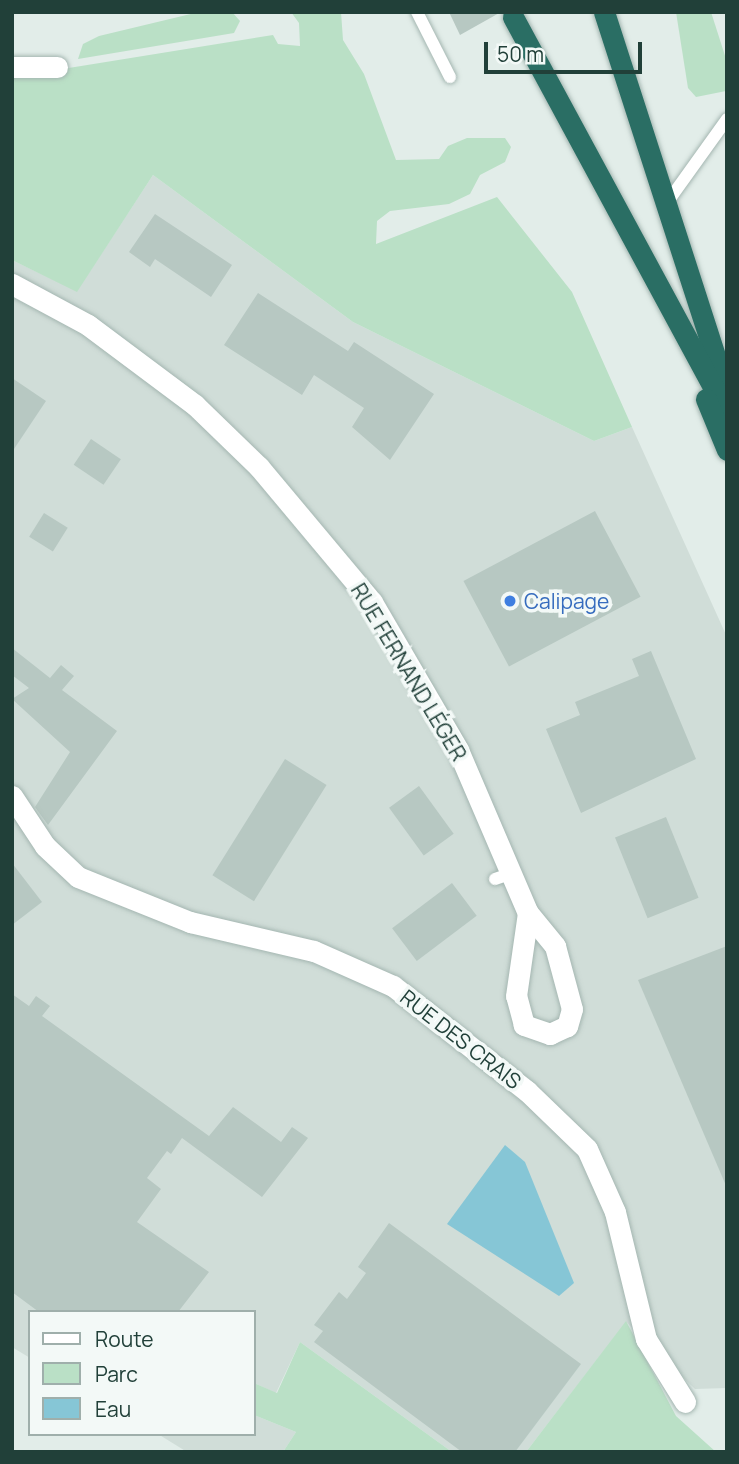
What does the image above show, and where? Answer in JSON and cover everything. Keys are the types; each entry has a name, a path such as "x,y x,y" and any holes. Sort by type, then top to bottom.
{"highway":[{"path":"604,12 664,207 727,393"},
{"path":"513,17 685,345 727,413"},
{"path":"701,318 727,364"},
{"path":"685,345 727,450"}],"street":[{"path":"12,67 57,67"},
{"name":"RUE FERNAND LÉGER","path":"12,284 88,326 195,405 319,534 417,677 458,750 503,876 555,946 572,1009 567,1026 550,1034 524,1025 516,996 528,913"},
{"name":"RUE DES CRAIS","path":"12,796 45,846 78,877 190,922 314,951 393,986 527,1090 587,1149 615,1212 646,1339 685,1402"}],"lane":[{"path":"416,12 450,77"},
{"path":"664,207 727,119"}],"shaded area":[{"path":"153,175 353,322 594,441 632,427 727,637 727,1388 695,1389 626,1322 526,1452 452,1452 300,1342 276,1393 256,1384 256,1310 28,1310 28,1357 12,1347 12,260 77,291"},
{"path":"256,1416 296,1432 283,1452 187,1452 161,1436 256,1436"}],"green space":[{"path":"199,12 232,12 240,21 234,33 78,59 83,44 99,36"},
{"path":"291,12 341,12 343,40 364,74 396,160 439,159 448,146 467,138 505,138 511,147 505,162 480,175 470,194 449,204 390,211 377,221 376,244 497,197 572,292 632,427 594,441 353,322 153,175 77,292 12,260 13,77 273,35 278,44 300,46 299,23"},
{"path":"676,12 711,12 727,62 726,91 696,97 688,88"},
{"path":"626,1321 676,1416 716,1452 526,1452"},
{"path":"300,1342 452,1452 283,1452 296,1432 256,1416 256,1384 277,1393"}],"water":[{"path":"505,1145 525,1162 574,1283 559,1296 447,1224"}],"building":[{"path":"449,12 501,12 460,35"},
{"path":"155,214 232,265 211,297 155,259 150,267 129,252"},
{"path":"258,293 348,351 354,342 434,394 390,460 352,427 364,408 314,375 302,395 224,345"},
{"path":"12,378 46,401 12,452"},
{"path":"91,439 121,459 104,485 74,465"},
{"path":"595,511 641,597 509,667 463,581"},
{"path":"44,513 68,528 53,552 29,537"},
{"path":"12,648 50,678 61,665 74,676 62,690 117,731 48,825 35,807 70,752 12,699 29,688 12,675"},
{"path":"651,651 696,759 581,813 546,729 580,715 575,702 639,676 632,659"},
{"path":"285,759 327,785 254,901 212,875"},
{"path":"419,786 454,834 424,855 389,808"},
{"path":"666,817 699,898 648,918 615,838"},
{"path":"12,863 42,902 12,925"},
{"path":"452,883 477,916 417,961 392,928"},
{"path":"727,946 727,1188 638,980"},
{"path":"12,994 29,1006 36,996 50,1006 42,1016 209,1136 233,1107 281,1142 292,1127 308,1138 262,1197 182,1138 171,1154 167,1151 147,1178 161,1189 137,1222 209,1272 180,1310 36,1310 12,1292"},
{"path":"389,1223 581,1364 515,1452 462,1452 314,1342 323,1331 314,1325 339,1292 347,1299 366,1273 358,1267"}],"place":[{"name":"Calipage","path":"510,601"}]}
